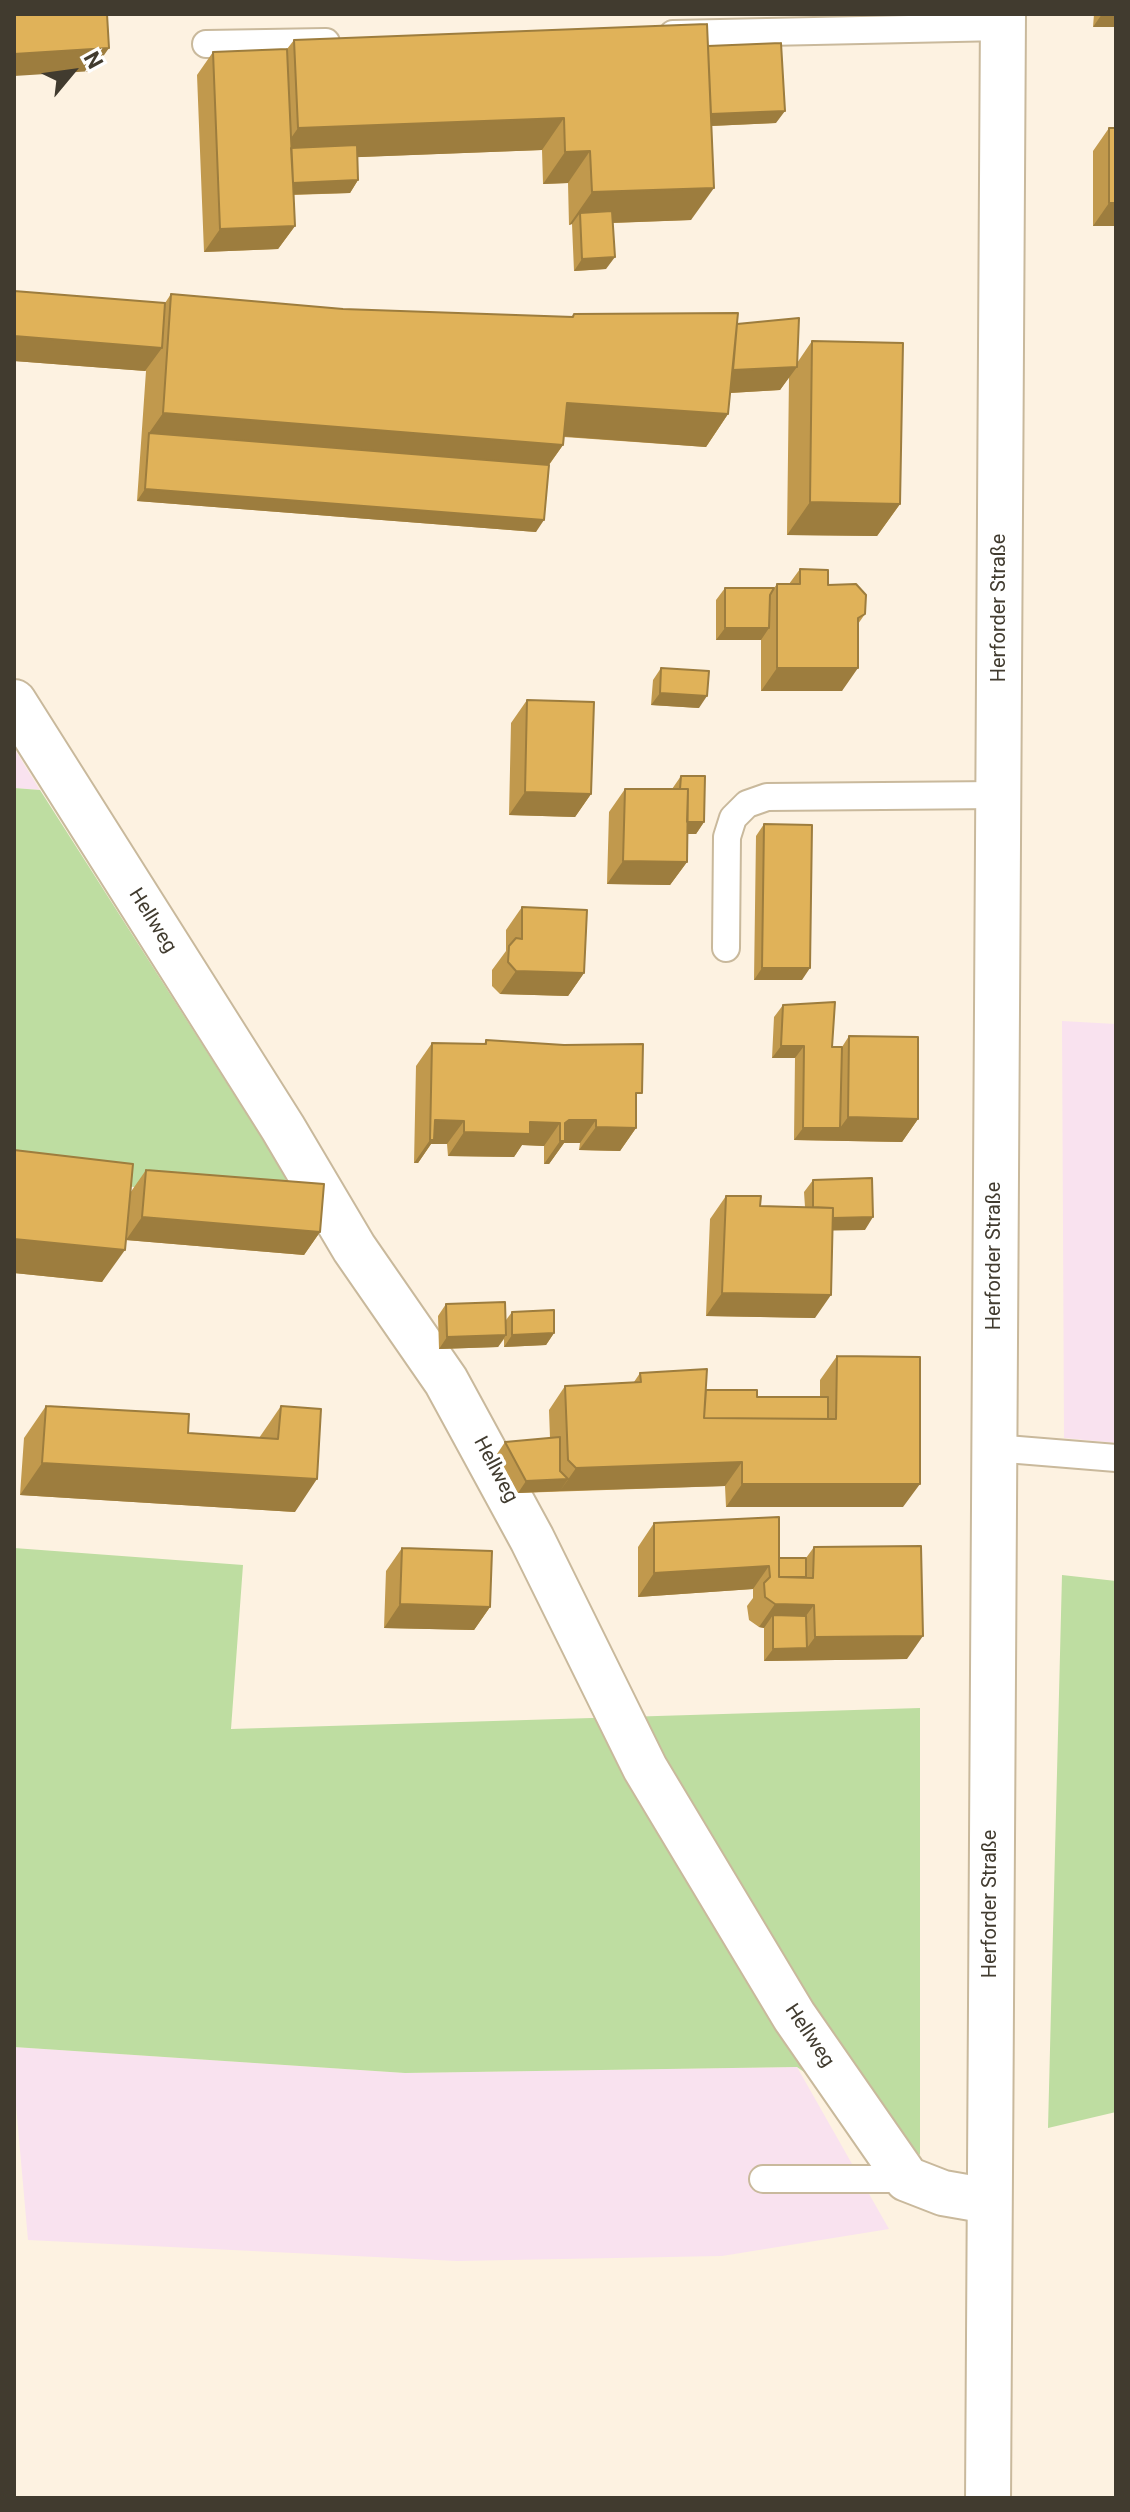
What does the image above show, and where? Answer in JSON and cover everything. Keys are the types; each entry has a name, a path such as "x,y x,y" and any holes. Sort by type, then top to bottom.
{"main road":[{"name":"Herforder Straße","path":"988,2498 1003,21"},
{"name":"Hellweg","path":"14,702 283,1128 354,1248 446,1381 532,1539 645,1768 794,2016 907,2179"},
{"path":"907,2179 943,2193 989,2201"}],"lane":[{"path":"652,35 1003,21"},
{"path":"206,44 349,41"},
{"path":"726,948 727,837 733,818 747,804 767,797 998,795"},
{"path":"994,1448 1116,1458"},
{"path":"763,2179 907,2179"}],"shaded area":[{"path":"14,748 40,790 14,788"},
{"path":"1062,1021 1116,1024 1116,1443 1064,1438"},
{"path":"14,2047 405,2073 797,2067 889,2229 722,2256 457,2261 28,2240 14,2083"}],"green space":[{"path":"14,788 40,790 304,1204 14,1175"},
{"path":"14,1548 243,1565 231,1729 920,1708 920,2155 797,2067 405,2073 14,2047"},
{"path":"1062,1575 1116,1581 1116,2112 1048,2128"}],"building":[{"path":"14,14 107,14 109,48 14,54"},
{"path":"707,24 714,188 592,192 590,151 565,152 564,118 298,128 294,40"},
{"path":"781,43 785,111 711,114 708,46"},
{"path":"287,49 295,226 220,229 213,52"},
{"path":"1109,128 1116,128 1116,203 1109,203"},
{"path":"357,145 358,180 293,183 291,148"},
{"path":"612,211 615,257 582,259 580,213"},
{"path":"14,291 165,303 162,348 14,336"},
{"path":"171,294 343,309 573,317 574,314 738,313 728,414 567,403 563,445 163,413"},
{"path":"799,318 797,367 733,370 737,324"},
{"path":"812,341 903,343 900,504 810,502"},
{"path":"149,433 549,465 544,520 145,489"},
{"path":"800,569 828,570 828,585 856,584 866,595 865,614 858,618 858,668 777,668 777,584 800,584"},
{"path":"725,588 774,588 770,595 769,628 725,628"},
{"path":"661,668 709,671 707,696 660,693"},
{"path":"527,700 594,702 591,794 525,792"},
{"path":"681,776 705,776 704,822 687,822 688,789 680,789"},
{"path":"625,789 688,789 687,862 623,861"},
{"path":"764,824 812,825 810,968 762,968"},
{"path":"522,907 587,910 584,973 516,971 508,962 509,946 516,938 522,939"},
{"path":"835,1002 832,1047 842,1047 840,1128 803,1128 804,1046 781,1046 783,1005"},
{"path":"849,1036 918,1037 918,1119 848,1117"},
{"path":"486,1040 564,1045 643,1044 642,1093 636,1093 636,1128 596,1127 596,1120 569,1120 565,1123 565,1141 560,1141 560,1123 530,1122 530,1134 464,1132 464,1121 435,1120 434,1140 430,1140 432,1043 486,1044"},
{"path":"14,1150 133,1164 125,1250 14,1239"},
{"path":"146,1170 324,1184 320,1232 142,1217"},
{"path":"872,1178 873,1217 833,1218 833,1208 813,1207 813,1180"},
{"path":"726,1196 761,1196 760,1206 833,1208 831,1295 722,1293"},
{"path":"505,1302 506,1335 447,1337 446,1304"},
{"path":"554,1310 554,1333 512,1335 512,1312"},
{"path":"837,1356 920,1357 920,1484 742,1484 742,1462 576,1468 568,1460 565,1386 641,1382 640,1373 707,1369 704,1418 836,1419"},
{"path":"706,1390 757,1390 757,1397 828,1397 828,1419 704,1418"},
{"path":"46,1406 189,1414 188,1433 278,1439 281,1406 321,1409 317,1479 42,1463"},
{"path":"560,1437 560,1471 568,1479 526,1481 505,1442"},
{"path":"779,1517 779,1577 813,1578 814,1547 921,1546 923,1636 815,1637 814,1605 775,1604 765,1597 764,1583 770,1577 769,1566 654,1573 654,1523"},
{"path":"402,1548 492,1551 490,1607 400,1604"},
{"path":"779,1558 806,1558 806,1577 779,1577"},
{"path":"773,1615 806,1616 807,1648 773,1649"}]}
